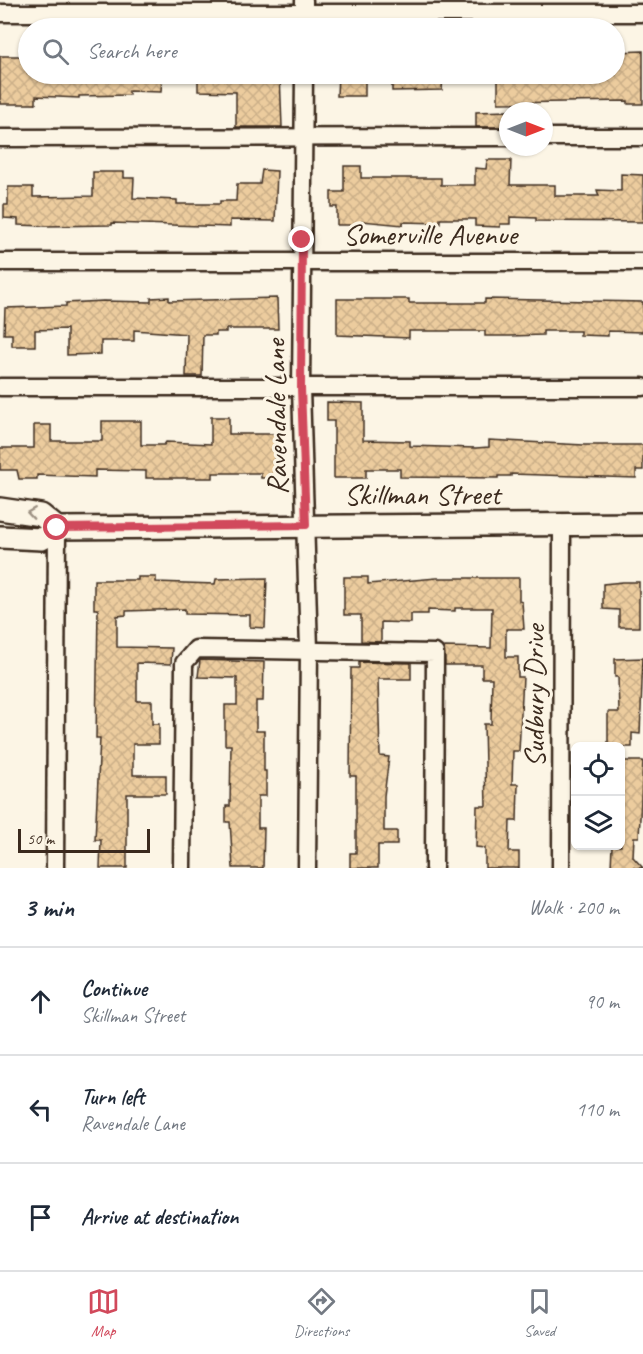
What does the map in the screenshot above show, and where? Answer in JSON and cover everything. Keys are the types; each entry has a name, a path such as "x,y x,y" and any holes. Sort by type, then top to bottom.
{"main road":[{"path":"0,509 41,514 57,528"},
{"name":"Skillman Street","path":"0,537 42,540 57,528 643,524"}],"street":[{"path":"0,13 643,13"},
{"name":"Ravendale Lane","path":"304,84 301,388 309,649 307,868"},
{"path":"0,138 499,137"},
{"path":"553,137 643,137"},
{"name":"Somerville Avenue","path":"0,262 643,262"},
{"path":"0,387 643,387"},
{"name":"Sudbury Drive","path":"561,868 562,524"},
{"path":"55,868 57,528"},
{"path":"182,868 184,663 196,649 309,649 435,653 434,868"}],"building":[{"path":"643,51 643,104 628,104 628,101 498,103 498,84 625,84 625,52"},
{"path":"0,56 18,56 18,84 161,84 161,92 129,91 129,95 79,96 79,98 36,96 36,104 0,104"},
{"path":"198,84 280,84 282,127 236,127 236,92 198,91"},
{"path":"338,84 365,84 365,96 337,96"},
{"path":"392,84 442,84 442,90 392,91"},
{"path":"499,111 499,127 476,127 476,112"},
{"path":"487,160 511,160 510,185 555,185 555,196 599,196 597,190 621,191 621,174 643,175 643,222 536,221 536,218 510,217 510,224 500,224 500,227 475,226 475,219 440,219 440,223 403,222 403,225 362,221 362,225 337,225 337,207 331,207 331,192 344,192 344,166 361,166 361,178 441,178 441,185 475,185 475,168 486,169"},
{"path":"262,170 277,171 275,221 230,220 230,227 112,223 112,225 45,226 18,225 18,219 4,218 4,205 8,205 8,187 33,187 33,197 93,196 93,172 124,172 124,178 134,178 133,198 177,200 177,204 220,204 220,201 236,201 237,184 260,184"},
{"path":"169,297 169,301 277,298 278,329 226,329 226,332 216,332 216,335 203,335 202,376 186,376 187,334 134,330 134,341 101,341 101,354 67,355 67,329 35,330 35,346 12,346 12,334 4,334 5,308 66,306 66,303 103,301 151,302 151,298"},
{"path":"337,299 409,299 409,303 485,303 485,299 643,302 643,332 608,331 608,336 580,335 580,331 543,331 543,335 485,336 485,331 409,331 409,338 337,335"},
{"path":"327,402 363,403 363,440 410,441 410,446 476,448 489,447 489,440 584,445 643,445 643,470 636,470 636,478 511,474 511,476 498,476 498,478 400,477 400,469 366,469 366,478 334,478 334,421 327,421"},
{"path":"211,417 229,417 229,434 275,434 277,478 261,478 261,473 213,473 213,478 146,478 146,471 95,470 95,477 37,475 37,479 19,479 17,470 0,470 0,448 34,448 34,425 51,425 51,441 102,441 102,421 141,421 141,445 164,445 166,442 211,444"},
{"path":"138,577 156,577 156,582 215,584 216,579 267,578 265,628 250,627 250,615 185,614 185,609 126,611 126,615 117,616 117,647 172,648 171,664 137,663 137,701 152,701 152,724 159,724 159,744 133,744 133,775 166,775 166,794 127,794 127,868 100,868 101,840 95,840 100,738 96,738 98,609 94,609 94,580 138,580"},
{"path":"344,577 368,577 368,584 437,578 519,578 519,601 522,602 524,629 506,629 506,657 518,657 518,677 523,677 519,751 513,751 512,784 518,784 517,821 510,821 509,852 519,852 519,868 485,868 485,848 476,847 477,806 486,806 484,724 491,724 492,678 482,678 482,665 445,665 444,647 491,648 492,608 455,608 455,611 428,610 428,614 411,614 411,623 381,622 381,642 361,641 361,615 344,615"},
{"path":"639,582 639,627 619,627 619,610 603,609 603,584"},
{"path":"643,658 640,734 632,733 632,747 625,747 625,742 608,742 608,712 619,712 615,659"},
{"path":"200,660 264,662 263,701 256,701 256,731 264,731 264,771 266,771 266,796 258,796 258,828 264,828 263,868 233,868 230,822 226,822 226,806 230,806 231,745 225,745 225,705 237,705 237,678 198,677"},
{"path":"359,662 411,663 411,679 378,679 380,756 389,757 384,796 384,831 397,831 397,845 378,845 378,868 350,868 350,853 356,853 356,776 350,776 351,668 359,668"},
{"path":"625,761 643,761 639,837 634,837 633,857 643,868 611,868 612,850 625,850"}],"route":[{"path":"57,528 306,525 301,388 302,240"}]}
